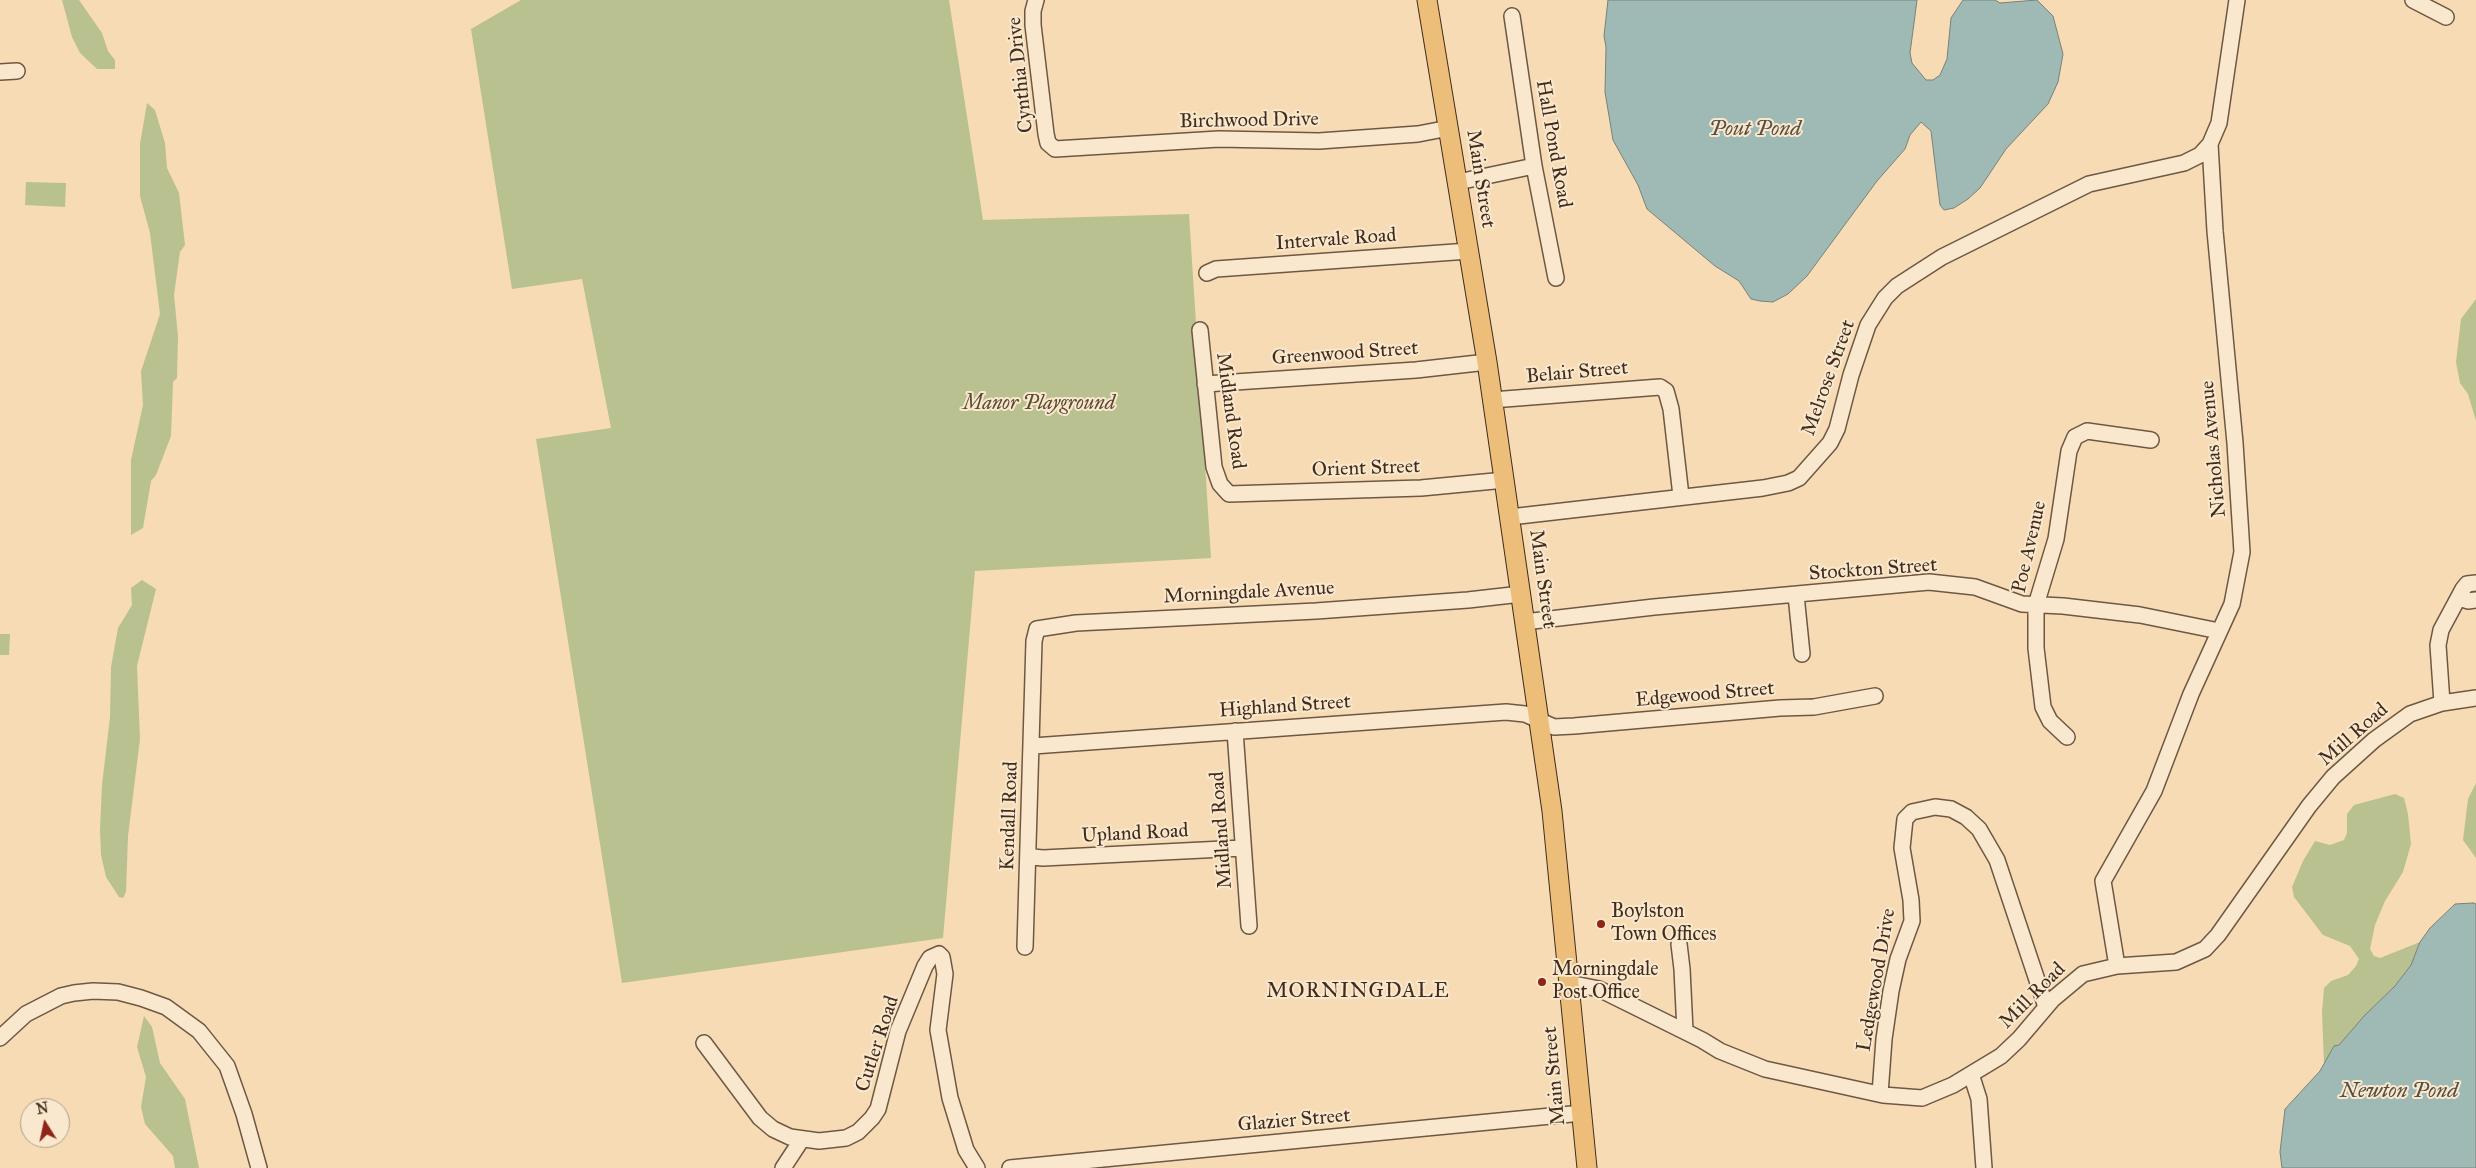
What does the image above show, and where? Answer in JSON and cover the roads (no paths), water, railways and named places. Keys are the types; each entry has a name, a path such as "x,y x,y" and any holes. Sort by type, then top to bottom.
{"main road":[{"name":"Main Street","path":"1427,0 1487,362 1554,821 1587,1168"}],"street":[{"name":"Cynthia Drive","path":"1036,0 1033,10 1034,31 1046,134 1050,146"},
{"name":"Nicholas Avenue","path":"2117,966 2103,880 2154,792 2191,694 2232,604 2238,582 2242,537 2221,302 2210,144 2219,123 2237,0"},
{"path":"2413,0 2446,17"},
{"name":"Hall Pond Road","path":"1512,16 1534,166 1556,278"},
{"path":"0,72 17,71"},
{"name":"Birchwood Drive","path":"1050,146 1061,149 1220,139 1319,140 1400,136 1449,128"},
{"name":"Melrose Street","path":"1510,517 1681,496 1743,491 1782,484 1799,478 1809,469 1830,443 1837,429 1851,375 1868,325 1885,298 1897,286 1926,266 2089,184 2184,163 2200,155 2210,144"},
{"path":"1458,182 1534,166"},
{"name":"Intervale Road","path":"1207,273 1216,269 1469,251"},
{"name":"Midland Road","path":"1200,330 1214,467 1220,484 1229,494"},
{"name":"Greenwood Street","path":"1205,384 1416,370 1487,362"},
{"name":"Belair Street","path":"1492,400 1647,386 1660,387 1664,390 1671,409 1681,496"},
{"name":"Poe Avenue","path":"2067,736 2050,721 2043,707 2036,648 2036,605 2056,539 2064,476 2073,440 2077,434 2087,432 2151,440"},
{"name":"Orient Street","path":"1229,494 1421,488 1505,480"},
{"name":"Stockton Street","path":"1524,622 1646,608 1796,596 1929,582 1975,587 2012,602 2140,615 2219,632"},
{"path":"2442,703 2438,646 2441,630 2467,584 2476,583"},
{"name":"Morningdale Avenue","path":"1033,686 1035,633 1041,627 1076,622 1316,611 1468,600 1520,594"},
{"path":"1796,596 1802,654"},
{"path":"2459,598 2468,601 2476,600"},
{"name":"Kendall Road","path":"1025,947 1029,854 1026,848 1033,746 1033,686"},
{"name":"Edgewood Street","path":"1540,721 1554,727 1574,726 1780,708 1814,707 1875,696"},
{"name":"Mill Road","path":"1569,983 1599,989 1685,1031 1720,1051 1766,1069 1880,1094 1922,1098 1937,1093 2001,1056 2020,1039 2046,1007 2070,983 2083,974 2117,966 2176,962 2205,949 2218,935 2309,806 2334,777 2394,724 2410,714 2442,703 2476,698"},
{"name":"Highland Street","path":"1033,746 1506,712 1525,714 1540,721"},
{"name":"Midland Road","path":"1235,731 1250,926"},
{"name":"Ledgewood Drive","path":"1880,1094 1884,1038 1892,991 1898,959 1912,922 1911,900 1902,848 1905,819 1912,812 1936,807 1951,809 1966,817 1979,829 1997,860 2046,1007"},
{"name":"Upland Road","path":"1029,854 1033,857 1043,858 1244,848"},
{"path":"1679,944 1685,1031"},
{"name":"Cutler Road","path":"704,1043 765,1123 783,1134 802,1139 819,1142 846,1138 858,1132 872,1118 882,1098 898,1031 925,966 930,958 939,954 942,957 945,974 939,1021 940,1039 955,1120 966,1150 974,1165"},
{"path":"0,1038 26,1014 61,996 74,993 93,991 118,992 166,1007 200,1031 227,1066 244,1114 259,1168"},
{"path":"1971,1074 1979,1099 1984,1168"},
{"name":"Glazier Street","path":"1010,1168 1582,1113"},
{"path":"783,1168 802,1139"}],"water":[{"name":"Pout Pond","path":"1608,0 1917,0 1910,53 1912,63 1926,80 1933,80 1940,75 1947,59 1951,18 1963,0 1995,0 2000,3 2037,0 2053,16 2063,54 2058,82 2048,104 2006,149 1980,188 1968,199 1954,208 1944,210 1940,205 1931,131 1921,122 1910,135 1905,149 1877,181 1807,276 1788,294 1773,302 1760,301 1751,299 1739,281 1715,266 1647,209 1638,185 1613,140 1605,92 1606,47 1604,36"},
{"name":"Newton Pond","path":"2455,904 2476,904 2476,1168 2282,1168 2280,1152 2285,1109 2320,1071 2334,1046 2339,1045 2365,1015 2395,986 2411,965 2420,942 2430,928"}],"place":[{"name":"Boylston Town Offices","path":"1601,924"},
{"name":"Morningdale Post Office","path":"1542,982"}],"district":[{"name":"MORNINGDALE","path":"1358,992"}],"park label":[{"name":"Manor Playground","path":"1039,404"}]}
